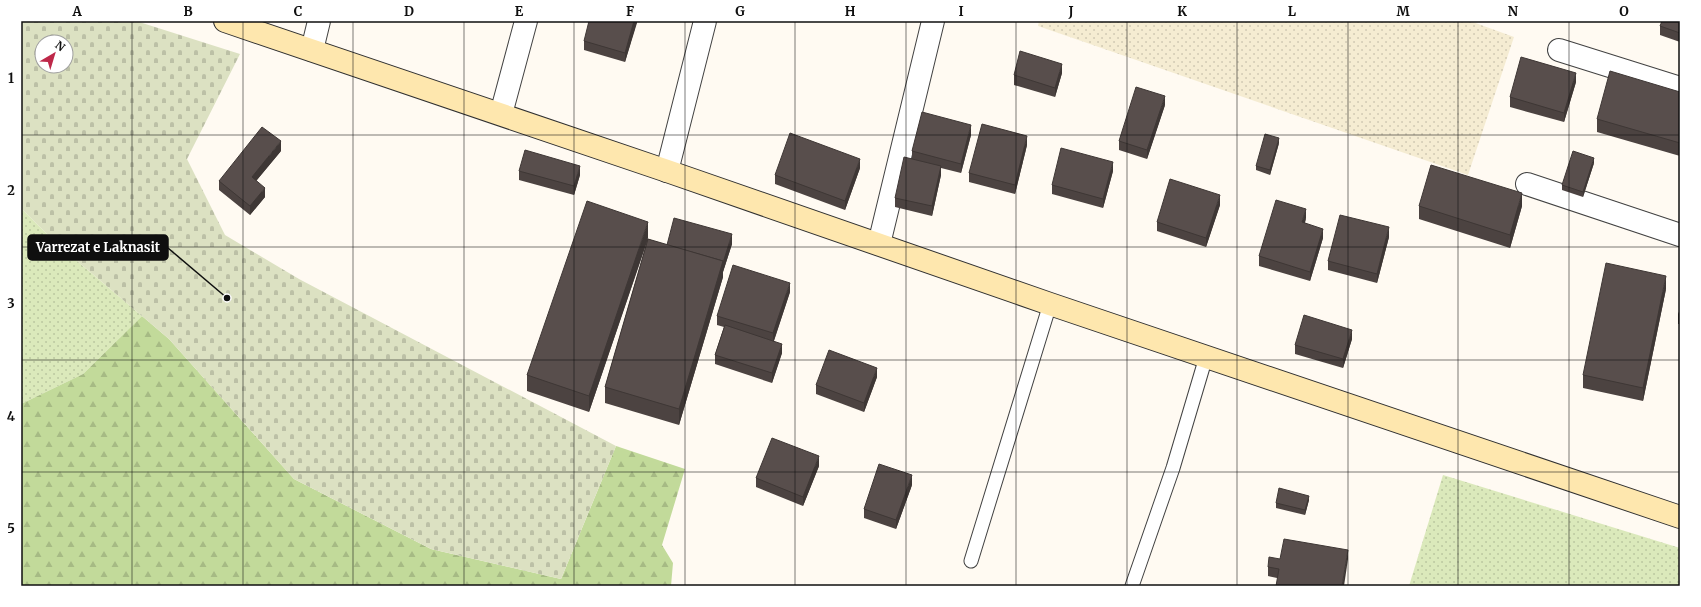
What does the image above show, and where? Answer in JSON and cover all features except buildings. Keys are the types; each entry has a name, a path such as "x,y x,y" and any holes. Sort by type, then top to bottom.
{"street":[{"path":"225,21 501,114 1050,304 1680,517"},
{"path":"312,50 319,21"},
{"path":"501,114 526,21"},
{"path":"667,171 705,21"},
{"path":"879,244 934,21"},
{"path":"1559,50 1680,88"},
{"path":"1527,184 1680,235"}],"lane":[{"path":"971,561 1050,304"},
{"path":"1132,586 1173,468 1206,357"}],"shaded area":[{"path":"1039,21 1470,21 1514,37 1468,175 1038,26"}],"green space":[{"path":"21,21 136,21 240,54 187,159 225,235 299,279 616,446 561,579 431,549 294,479 169,339 56,243 21,208"},
{"path":"21,208 56,243 142,316 83,374 21,404"},
{"path":"142,316 169,339 294,479 431,549 561,579 616,446 685,469 662,545 673,563 671,586 21,586 21,404 83,374"},
{"path":"1443,475 1680,548 1680,586 1409,586"}],"place":[{"name":"Varrezat e Laknasit","path":"227,298"}]}
